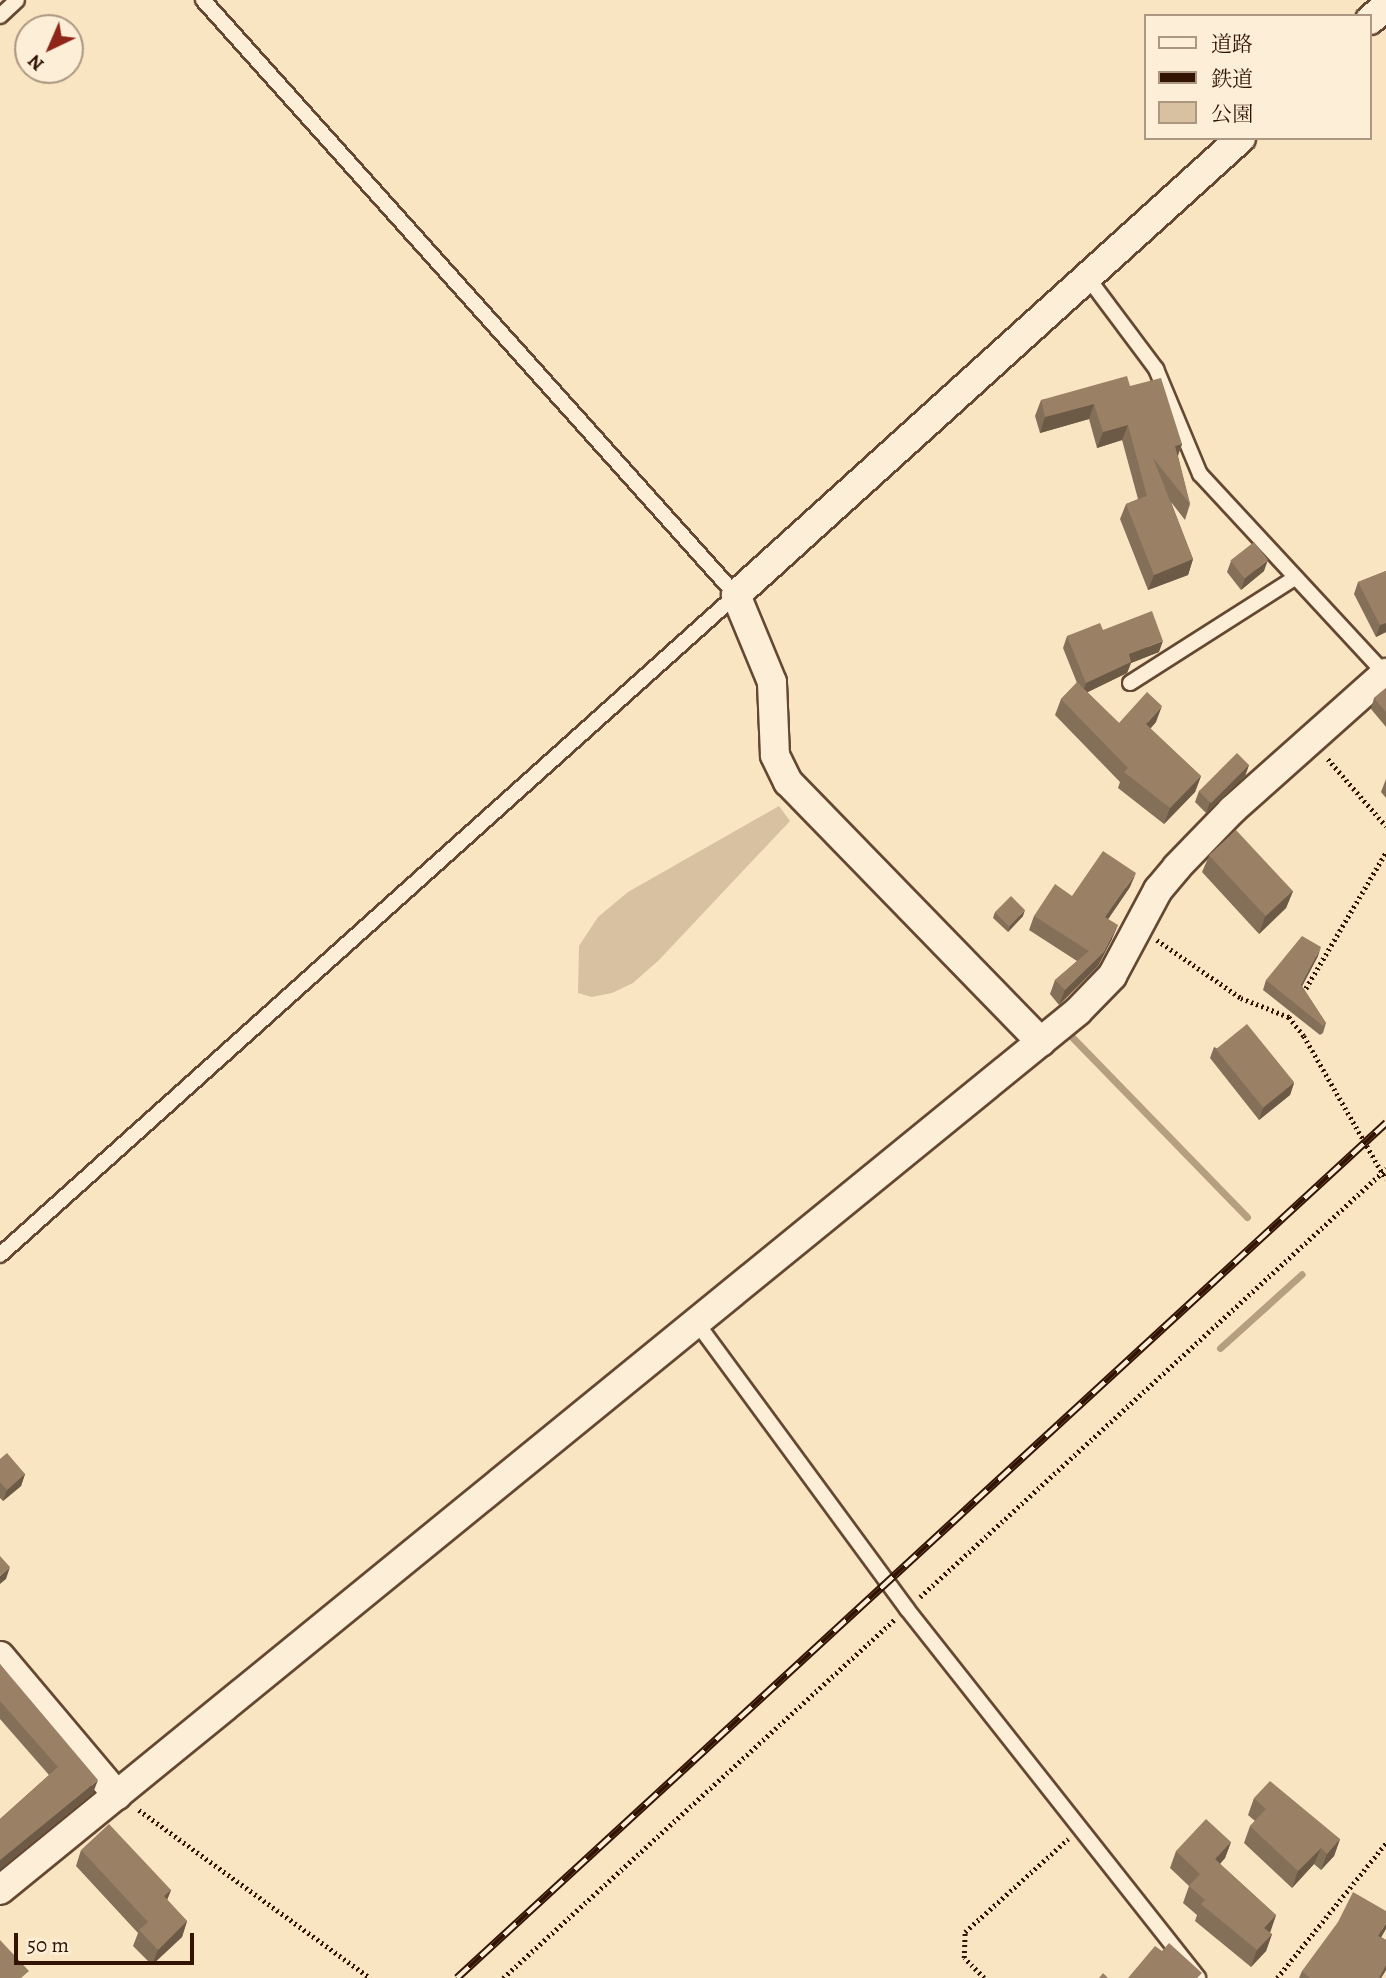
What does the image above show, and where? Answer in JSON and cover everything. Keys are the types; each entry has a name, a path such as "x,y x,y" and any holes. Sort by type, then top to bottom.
{"street":[{"path":"1372,18 1386,6"},
{"path":"1041,1042 788,782 775,755 772,682 736,595 1239,140"},
{"path":"0,1890 1041,1042 1112,976 1140,929 1158,890 1177,867 1385,673"},
{"path":"0,1656 117,1795"}],"lane":[{"path":"0,16 17,0"},
{"path":"0,1255 736,595 203,0"},
{"path":"1088,278 1156,369 1200,474 1385,673"},
{"path":"1130,683 1295,578"},
{"path":"697,1323 907,1609 1198,1978"}],"path":[{"path":"1311,740 1386,826"},
{"path":"1289,1017 1386,852"},
{"path":"1140,929 1241,998 1289,1017 1304,1035 1384,1171 1386,1179"},
{"path":"503,1978 1384,1171"},
{"path":"117,1795 370,1978"},
{"path":"984,1978 964,1958 965,1932 1079,1829"},
{"path":"1277,1978 1386,1843"}],"green space":[{"path":"779,806 790,821 659,960 633,983 612,993 592,997 578,993 579,946 598,917 628,892"}],"building":[{"path":"1127,376 1130,386 1161,378 1182,444 1175,446 1190,504 1153,458 1193,559 1154,575 1126,504 1147,496 1128,425 1103,432 1094,404 1045,417 1041,400"},
{"path":"1254,542 1268,560 1245,579 1230,560"},
{"path":"1386,571 1386,623 1380,625 1358,582"},
{"path":"1152,611 1163,641 1129,654 1131,662 1086,683 1067,636 1100,623 1103,630"},
{"path":"1077,682 1119,723 1147,692 1162,706 1146,724 1201,776 1170,808 1124,772 1128,768 1061,699"},
{"path":"1386,688 1386,712 1374,698"},
{"path":"1237,753 1249,765 1211,803 1199,791"},
{"path":"1236,830 1293,891 1266,916 1209,855"},
{"path":"1103,851 1136,873 1105,917 1118,925 1104,952 1065,990 1055,980 1089,951 1034,916 1055,884 1072,896"},
{"path":"1011,896 1025,910 1009,926 995,912"},
{"path":"1302,936 1321,947 1301,985 1326,1023 1323,1026 1266,980"},
{"path":"1247,1024 1294,1082 1263,1107 1216,1049"},
{"path":"7,1453 25,1474 7,1490 0,1482 0,1459"},
{"path":"0,1556 10,1567 0,1576"},
{"path":"0,1664 98,1780 0,1860 0,1819 58,1767 0,1701"},
{"path":"1270,1781 1340,1839 1327,1854 1321,1848 1298,1871 1250,1826 1266,1809 1254,1798"},
{"path":"1206,1819 1231,1842 1215,1859 1276,1915 1264,1928 1272,1934 1257,1950 1201,1904 1205,1900 1189,1886 1200,1874 1176,1851"},
{"path":"109,1824 171,1890 164,1896 187,1921 158,1950 139,1930 148,1922 81,1850"},
{"path":"1353,1892 1386,1911 1386,1923 1378,1936 1386,1940 1386,1965 1379,1978 1310,1978 1302,1971 1338,1922"},
{"path":"0,1940 29,1971 21,1978 0,1978"},
{"path":"1169,1943 1202,1973 1197,1978 1128,1978 1155,1946 1162,1951"}],"waterway":[{"path":"1072,1037 1247,1217"},
{"path":"1220,1348 1302,1274"}],"railway":[{"path":"457,1978 1386,1123"}]}
